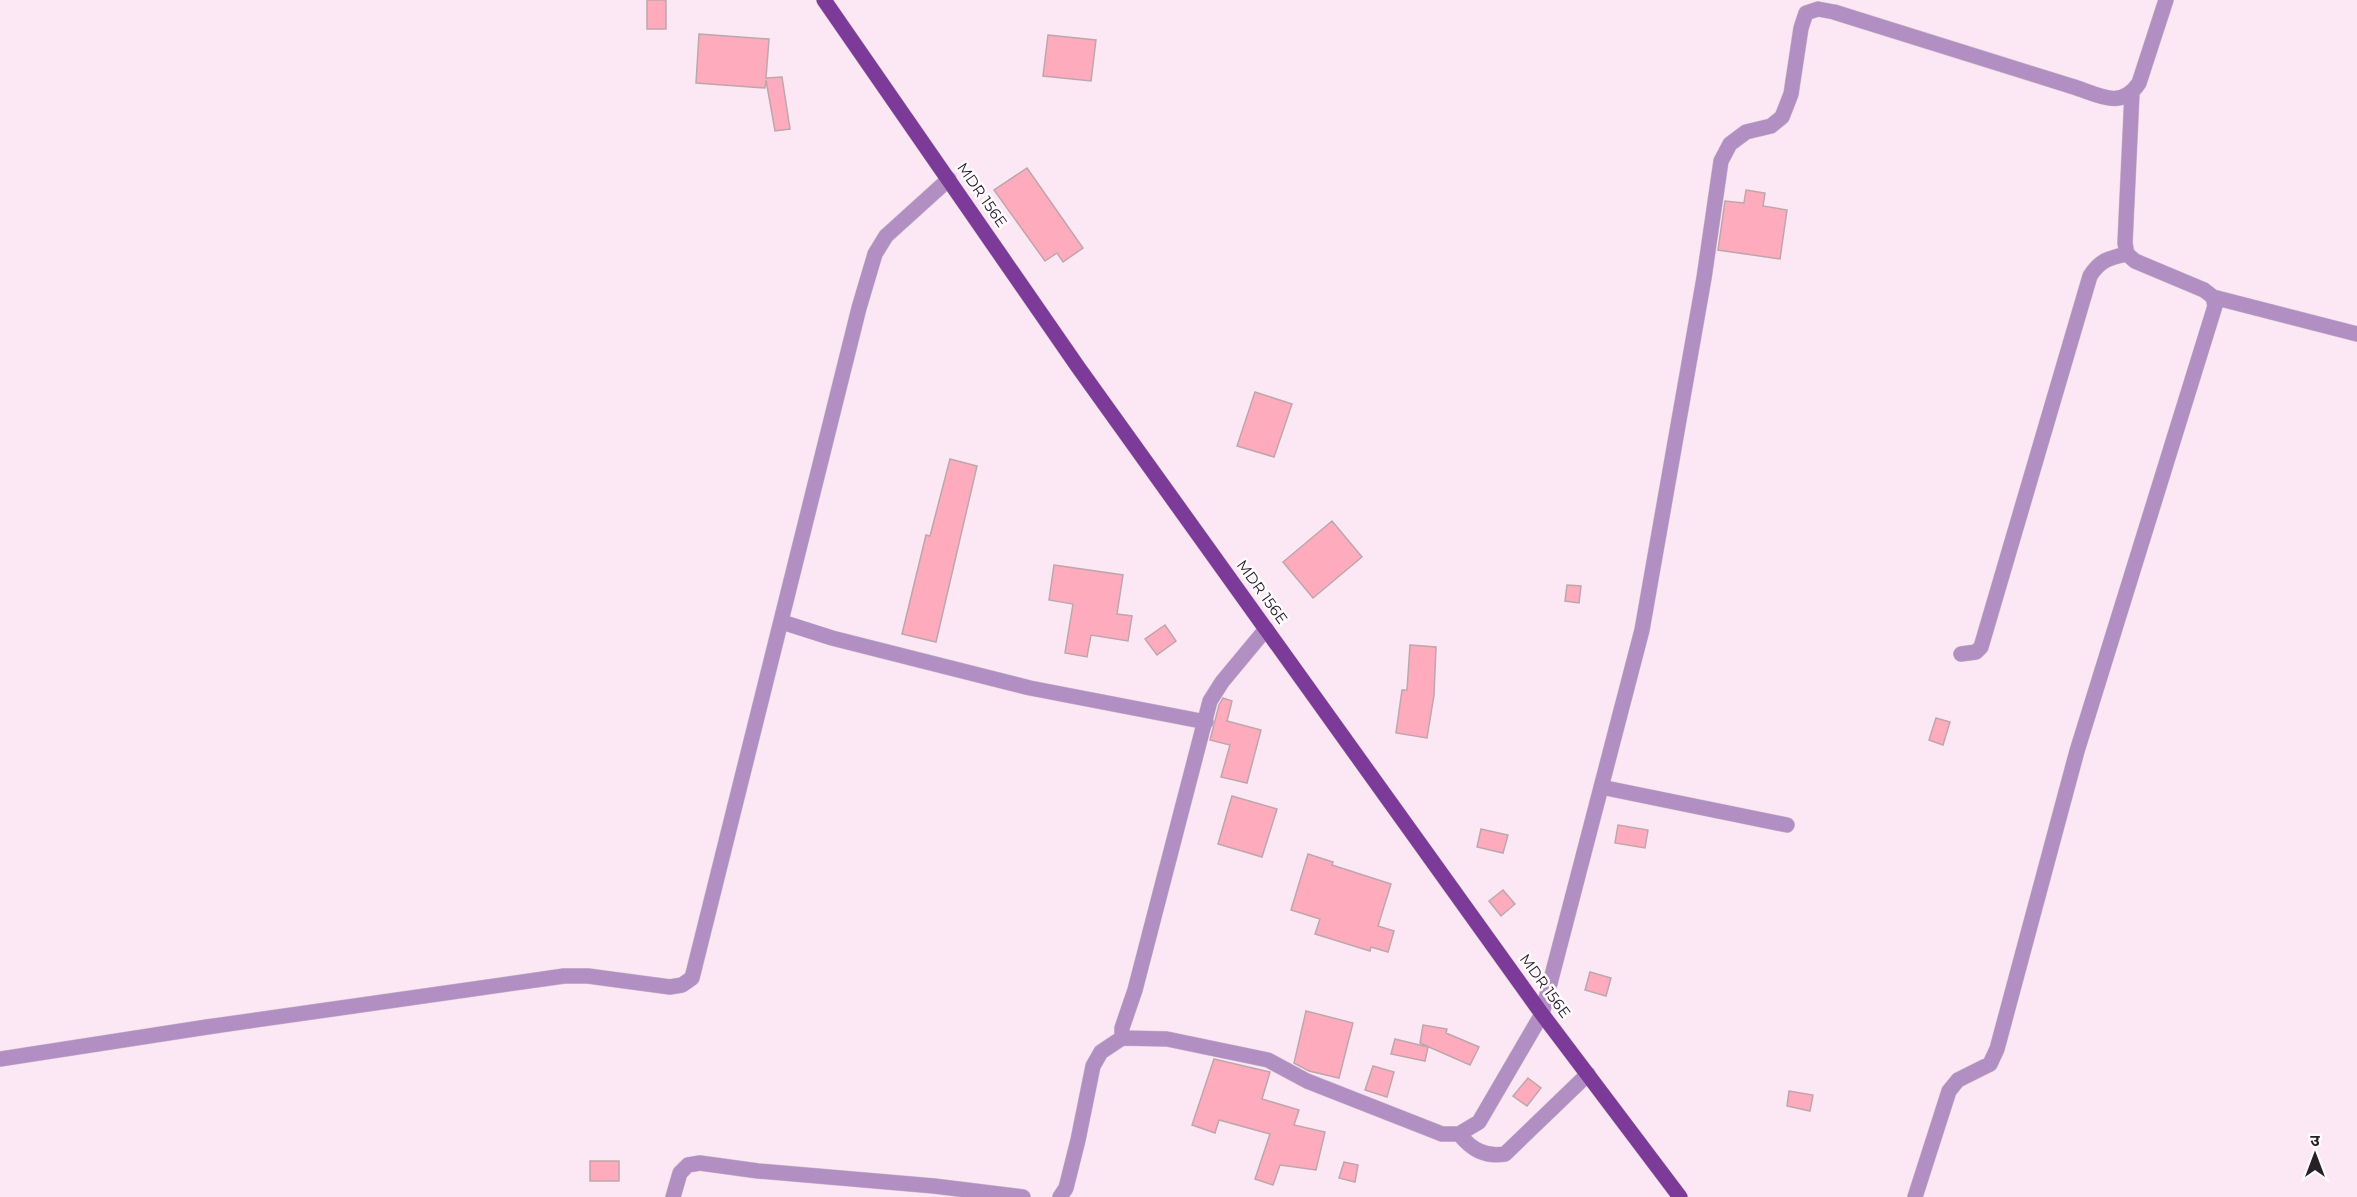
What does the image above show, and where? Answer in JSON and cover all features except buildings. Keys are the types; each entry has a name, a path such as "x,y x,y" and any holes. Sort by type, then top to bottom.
{"main road":[{"name":"MDR 156E","path":"824,0 1078,367 1542,1014 1680,1197"}],"street":[{"path":"1060,1197 1066,1188 1093,1066 1101,1052 1122,1038 1167,1039 1268,1060 1307,1081 1442,1134 1459,1134 1479,1122 1542,1014 1642,630 1702,290 1721,161 1730,144 1746,132 1771,126 1782,117 1791,94 1802,7 1834,12 2113,99 2124,99 2139,83 2166,0"},
{"path":"2132,93 2125,243 2127,254 2134,261 2205,290 2213,297 2357,334"},
{"path":"0,1059 564,976 588,976 670,987 682,985 692,978 859,308 875,254 886,236 949,179"},
{"path":"1961,654 1976,652 1981,646 2090,276 2097,265 2105,259 2127,254"},
{"path":"1915,1197 1949,1091 1958,1080 1990,1065 1997,1049 2077,751 2215,306 2213,297"},
{"path":"782,622 832,638 1030,688 1206,722"},
{"path":"1122,1038 1122,1028 1135,990 1210,701 1266,629"},
{"path":"1601,787 1787,825"},
{"path":"1459,1134 1468,1145 1478,1151 1492,1156 1505,1154 1588,1074"},
{"path":"673,1197 680,1173 688,1166 700,1163 767,1172 934,1186 1023,1197"}]}
